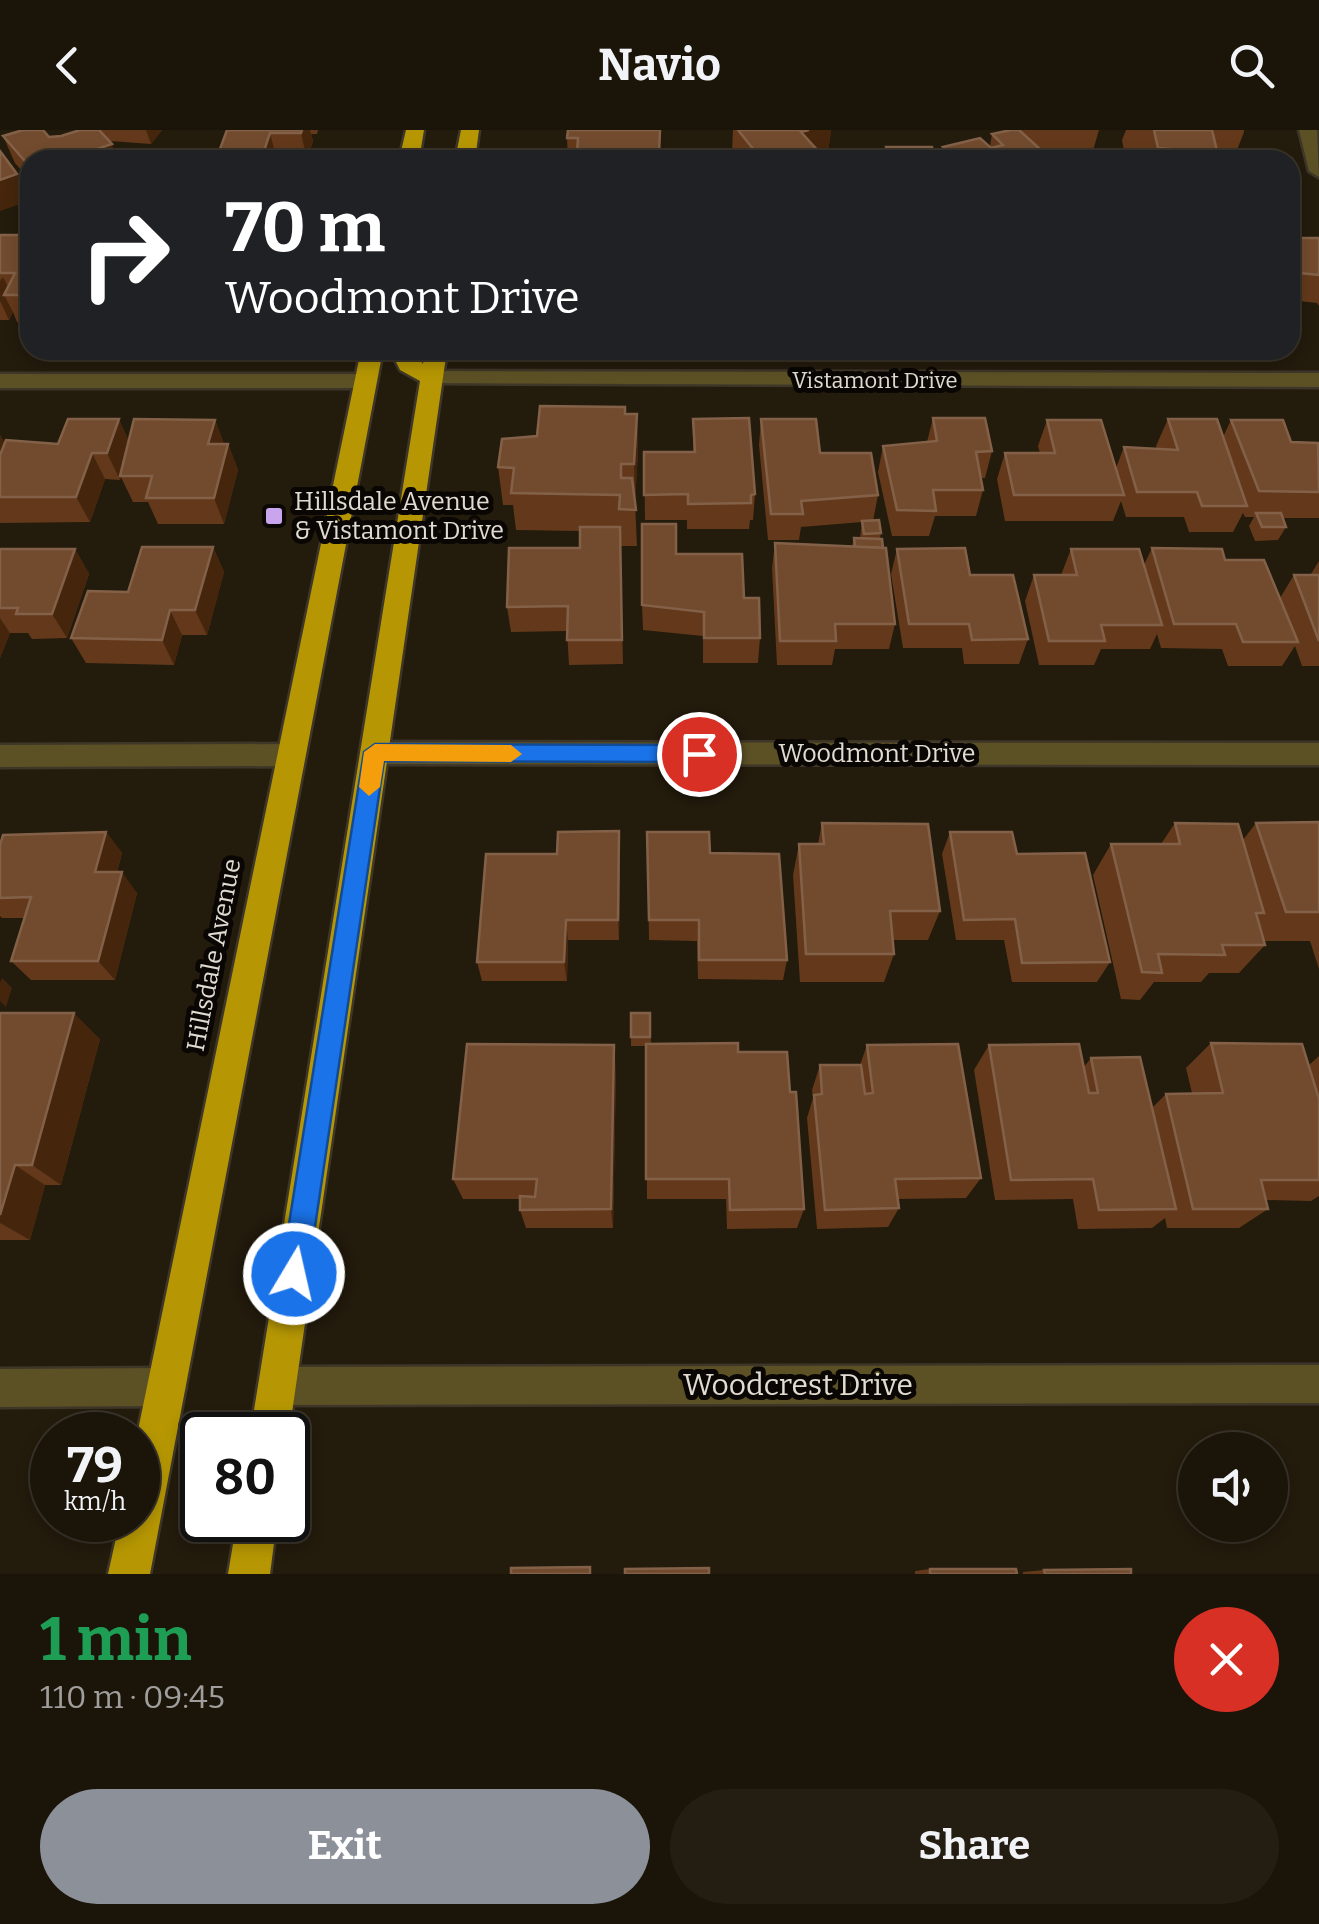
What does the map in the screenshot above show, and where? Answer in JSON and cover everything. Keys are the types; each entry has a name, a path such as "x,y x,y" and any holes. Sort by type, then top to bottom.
{"highway":[{"path":"273,1412 434,364 408,364 406,360"},
{"name":"Hillsdale Avenue","path":"130,1574 369,366"},
{"path":"248,1574 253,1542"}],"street":[{"path":"1308,130 1319,171"},
{"name":"Vistamont Drive","path":"434,364 1319,380"},
{"path":"0,381 369,366"},
{"name":"Woodmont Drive","path":"375,752 1319,754"},
{"path":"0,756 292,756"},
{"name":"Woodcrest Drive","path":"277,1386 1319,1384"},
{"path":"0,1388 166,1387"}],"building":[{"path":"23,130 43,130 49,137 99,130 112,144 94,150 20,150 20,156 3,136"},
{"path":"227,130 302,130 270,133 264,150 220,150"},
{"path":"568,130 660,130 659,150 577,150 578,138 567,138"},
{"path":"738,130 809,130 801,132 817,150 754,150"},
{"path":"1019,130 1041,150 943,147 980,138 991,148 1003,145 992,134"},
{"path":"1154,130 1212,130 1217,150 1180,150 1158,148"},
{"path":"886,147 932,150 886,150"},
{"path":"0,151 17,174 0,180"},
{"path":"0,235 20,235 20,295 4,295 15,273 0,273"},
{"path":"1300,238 1319,238 1319,275 1300,273"},
{"path":"540,406 625,407 625,414 637,414 634,464 621,464 621,478 632,478 636,510 619,509 620,495 511,493 514,468 498,467 502,439 537,436"},
{"path":"749,418 755,494 751,495 751,503 688,504 688,494 644,495 644,452 695,452 693,419"},
{"path":"933,418 985,418 992,451 976,452 983,490 933,490 936,511 897,510 883,446 937,441"},
{"path":"68,419 119,419 107,453 92,453 76,497 0,497 0,455 6,440 58,444"},
{"path":"134,419 215,420 208,444 228,444 214,498 146,498 152,476 120,476"},
{"path":"761,419 816,419 820,453 871,453 878,495 801,501 803,514 771,514"},
{"path":"1168,419 1217,419 1247,506 1202,506 1197,492 1137,492 1124,447 1178,450"},
{"path":"1047,420 1101,420 1124,495 1014,495 1005,453 1055,453"},
{"path":"1231,420 1283,420 1291,442 1318,443 1319,492 1259,491"},
{"path":"1256,513 1281,513 1286,527 1262,527"},
{"path":"879,520 881,533 864,534 862,521"},
{"path":"642,524 676,524 676,554 742,554 744,598 759,598 760,638 704,638 704,612 642,605"},
{"path":"580,527 620,527 622,640 567,640 568,606 507,607 509,548 580,548"},
{"path":"854,538 882,539 883,548 855,547"},
{"path":"775,543 886,548 895,624 835,624 836,641 780,641"},
{"path":"142,547 213,547 195,610 170,610 162,640 71,638 88,591 128,592"},
{"path":"965,548 970,575 1013,575 1028,639 972,640 969,624 909,624 897,549"},
{"path":"1152,548 1222,549 1225,560 1264,560 1298,642 1243,642 1236,624 1174,624"},
{"path":"0,549 75,549 52,614 16,614 18,608 0,608"},
{"path":"1071,549 1139,549 1162,625 1101,625 1105,641 1049,641 1034,575 1077,575"},
{"path":"1294,575 1319,575 1319,641"},
{"path":"1319,822 1319,912 1286,912 1256,823"},
{"path":"822,823 928,824 940,911 890,911 894,954 806,954 799,844 824,844"},
{"path":"1175,823 1238,824 1264,913 1256,913 1265,945 1222,945 1225,955 1158,954 1162,973 1142,972 1111,844 1180,844"},
{"path":"619,831 618,920 566,920 564,962 477,962 486,854 557,854 558,832"},
{"path":"106,832 95,872 122,872 98,961 11,961 31,897 0,898 3,835"},
{"path":"647,832 709,832 710,853 779,854 787,960 699,960 699,920 649,920"},
{"path":"950,832 1012,832 1017,854 1085,853 1110,962 1022,963 1015,919 964,920"},
{"path":"0,1013 74,1013 32,1165 15,1165 0,1215"},
{"path":"631,1013 650,1013 650,1037 631,1037"},
{"path":"738,1043 738,1052 787,1052 790,1092 796,1092 804,1209 730,1210 729,1179 646,1179 646,1044"},
{"path":"1211,1043 1302,1044 1319,1099 1319,1180 1261,1180 1268,1209 1193,1209 1166,1094 1223,1093"},
{"path":"467,1044 614,1045 611,1209 520,1210 520,1196 535,1197 537,1179 453,1179"},
{"path":"958,1044 981,1178 895,1179 899,1208 825,1210 814,1095 822,1094 820,1065 861,1065 865,1094 873,1093 867,1045"},
{"path":"1079,1044 1089,1093 1098,1093 1091,1058 1140,1057 1176,1209 1099,1210 1093,1179 1011,1180 989,1045"},
{"path":"590,1567 590,1574 511,1574 511,1568"},
{"path":"709,1568 709,1574 625,1574 625,1569"},
{"path":"930,1569 1016,1569 1017,1574 930,1574"},
{"path":"1131,1569 1131,1574 1045,1574 1044,1570"}],"slow traffic":[{"path":"369,787 375,752 511,754"}],"place":[{"name":"Hillsdale Avenue & Vistamont Drive","path":"274,516"}],"route":[{"path":"294,1274 375,752 699,754"}]}
